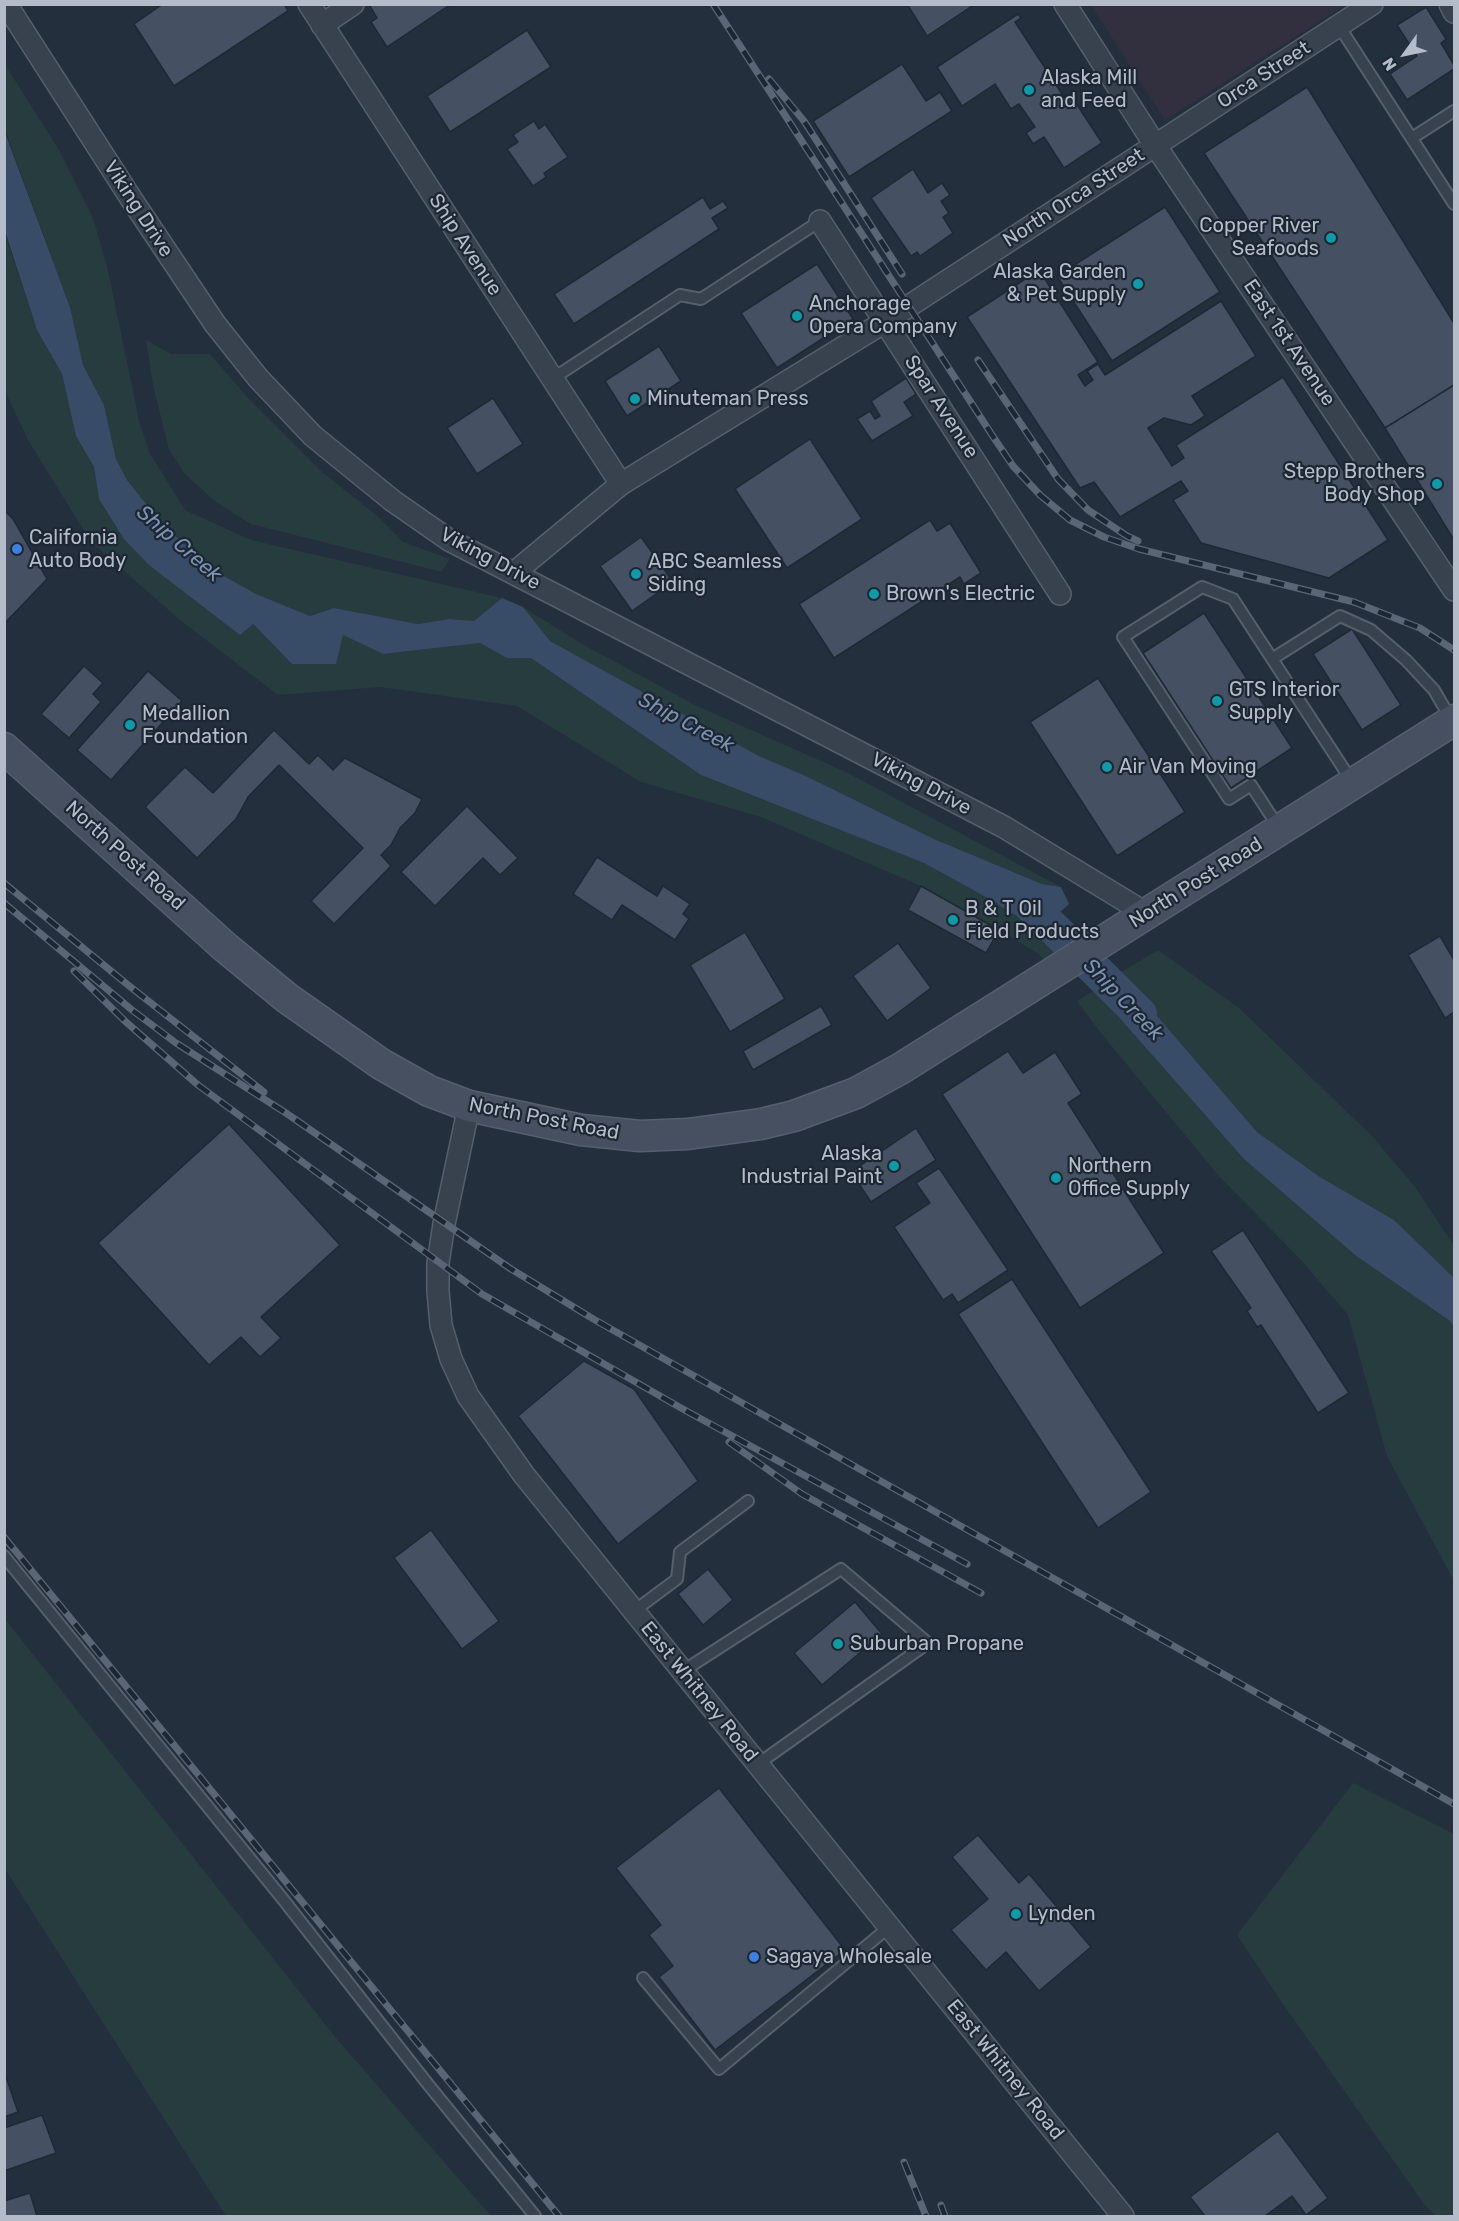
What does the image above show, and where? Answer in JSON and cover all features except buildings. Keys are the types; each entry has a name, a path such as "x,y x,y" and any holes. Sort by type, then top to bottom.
{"street":[{"name":"Viking Drive","path":"6,4 215,324 258,378 313,436 393,501 449,540 515,572 1004,827 1147,914"},
{"name":"Ship Avenue","path":"309,4 621,484"},
{"path":"322,25 353,4"},
{"name":"East 1st Avenue","path":"1065,4 1155,145 1455,590"},
{"name":"Orca Street","path":"1155,145 1372,4"},
{"path":"1450,4 1455,12"},
{"name":"North Orca Street","path":"515,572 621,484 886,321 1155,145"},
{"name":"Spar Avenue","path":"820,221 1060,594"},
{"name":"North Post Road","path":"4,748 225,947 287,998 381,1064 429,1091 469,1106 581,1130 640,1136 688,1134 761,1124 794,1116 856,1093 900,1069 1454,720"},
{"name":"East Whitney Road","path":"469,1106 438,1263 441,1324 451,1359 468,1396 524,1475 1123,2217"}],"lane":[{"path":"1339,26 1455,204"},
{"path":"1412,138 1455,111"},
{"path":"552,379 680,296 700,299 820,221"},
{"path":"1280,830 1251,785 1229,800 1123,637 1202,587 1233,599 1353,784"},
{"path":"1272,659 1340,616 1371,630 1406,660 1434,690 1454,720"},
{"path":"634,1611 676,1579 680,1552 748,1501"},
{"path":"4,1556 282,1898 419,2074 535,2217"},
{"path":"683,1671 841,1569 928,1643 758,1764"},
{"path":"644,1978 718,2069 889,1927"}],"shaded area":[{"path":"1091,5 1345,5 1165,120"}],"green space":[{"path":"4,63 59,150 93,218 107,266 139,420 149,452 185,510 251,540 502,598 474,621 449,619 418,624 334,608 310,616 256,594 215,571 163,525 127,480 116,459 104,405 83,365 70,307 5,130"},
{"path":"4,231 37,330 62,374 76,436 94,467 99,499 207,608 240,635 252,624 292,664 343,635 383,654 480,643 507,657 531,658 701,775 924,863 1033,923 1057,953 1045,961 1039,954 921,886 761,817 641,782 517,706 380,687 278,695 180,620 91,542 28,440 5,391"},
{"path":"146,340 171,354 210,354 248,398 321,471 376,515 403,542 450,559 442,572 251,524 216,502 185,474 169,450 153,385"},
{"path":"523,607 582,644 697,706 846,772 1061,887 1042,884 934,839 806,776 759,756 550,641"},
{"path":"1158,950 1239,1008 1372,1136 1415,1187 1454,1246 1454,1279 1394,1220 1320,1177 1257,1132 1120,973"},
{"path":"1098,988 1124,1023 1244,1159 1355,1255 1450,1321 1454,1328 1454,1581 1387,1456 1348,1315 1300,1259 1218,1175 1100,1032 1077,1001"},
{"path":"5,1619 336,2038 491,2216 226,2216 5,1869"},
{"path":"1353,1783 1454,1834 1454,2216 1436,2216 1424,2204 1237,1935"}],"water":[{"path":"4,130 70,307 83,365 104,405 116,459 127,480 163,525 215,571 256,594 310,616 334,608 418,624 449,619 474,621 502,598 523,607 550,641 759,756 806,776 934,839 1042,884 1061,887 1069,904 1039,931 1033,923 924,863 701,775 531,658 507,658 480,643 383,654 343,635 336,664 292,664 253,624 240,635 149,565 124,539 99,499 94,467 76,436 62,374 37,330 5,231"},
{"path":"1120,973 1257,1132 1320,1177 1394,1220 1453,1277 1454,1328 1450,1321 1355,1255 1244,1159 1124,1023 1098,988"}],"waterway":[{"name":"Ship Creek","path":"1011,893 1027,902 1140,1014"}],"railway":[{"path":"713,4 992,435 1013,466 1040,495 1070,520 1104,537 1139,549 1354,602 1420,628 1454,650"},
{"path":"769,79 804,121 902,274"},
{"path":"978,360 1058,479 1088,510 1138,541"},
{"path":"4,883 128,985 264,1092"},
{"path":"4,903 132,1010 176,1043 286,1113 511,1269 595,1320 1454,1804"},
{"path":"74,971 126,1022 198,1085 482,1294 681,1408 967,1564"},
{"path":"729,1442 802,1494 981,1593"},
{"path":"4,1537 559,2216"},
{"path":"904,2162 926,2216"},
{"path":"941,2205 945,2216"}],"place":[{"name":"Alaska Mill and Feed","path":"1029,90"},
{"name":"Copper River Seafoods","path":"1331,238"},
{"name":"Alaska Garden & Pet Supply","path":"1138,284"},
{"name":"Anchorage Opera Company","path":"797,316"},
{"name":"Minuteman Press","path":"635,399"},
{"name":"Stepp Brothers Body Shop","path":"1437,484"},
{"name":"California Auto Body","path":"17,549"},
{"name":"ABC Seamless Siding","path":"636,574"},
{"name":"Brown's Electric","path":"874,594"},
{"name":"GTS Interior Supply","path":"1217,701"},
{"name":"Medallion Foundation","path":"130,725"},
{"name":"Air Van Moving","path":"1107,767"},
{"name":"B & T Oil Field Products","path":"953,920"},
{"name":"Alaska Industrial Paint","path":"894,1166"},
{"name":"Northern Office Supply","path":"1056,1178"},
{"name":"Suburban Propane","path":"838,1644"},
{"name":"Lynden","path":"1016,1914"},
{"name":"Sagaya Wholesale","path":"754,1957"}]}
